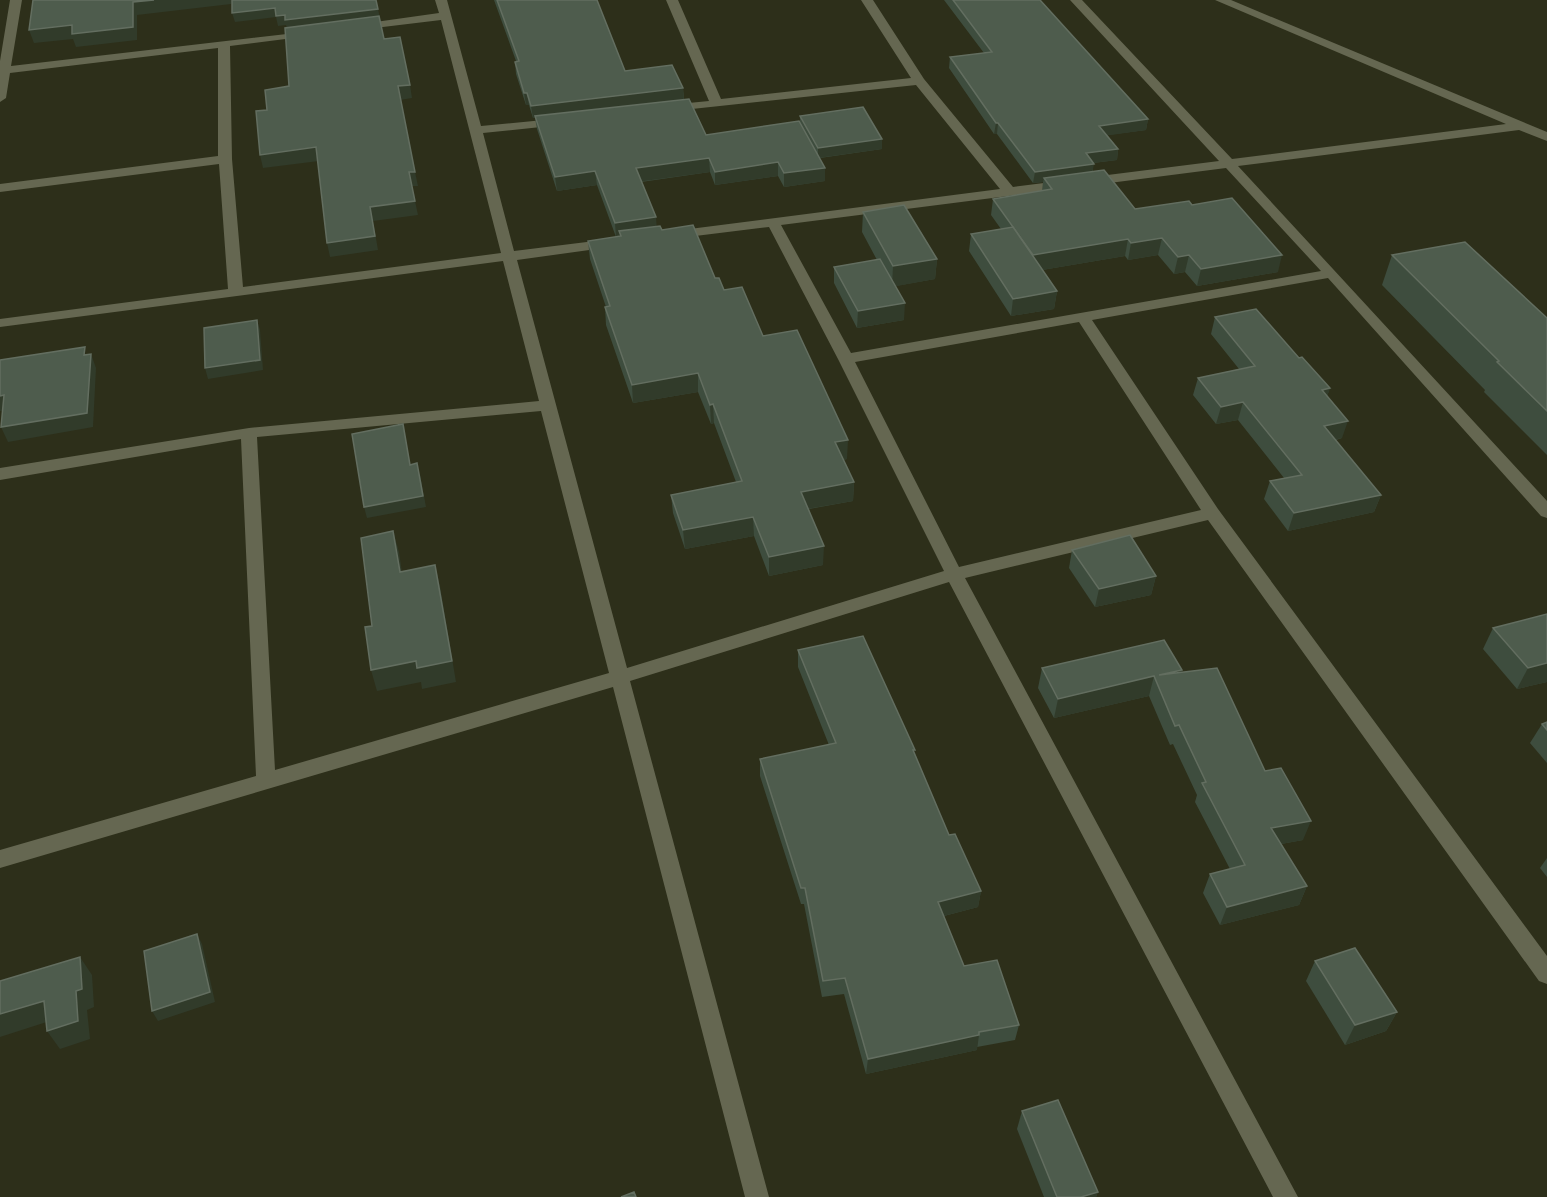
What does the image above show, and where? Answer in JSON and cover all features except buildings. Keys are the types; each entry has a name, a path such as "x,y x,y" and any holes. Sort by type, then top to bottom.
{"street":[{"path":"0,98 16,0"},
{"path":"441,0 757,1197"},
{"path":"672,0 717,104"},
{"path":"867,0 919,81 1009,191"},
{"path":"1076,0 1331,273 1547,512"},
{"path":"1221,0 1547,137"},
{"path":"341,29 446,16"},
{"path":"4,70 317,32"},
{"path":"224,43 225,159 236,293"},
{"path":"660,110 919,81"},
{"path":"476,130 568,120"},
{"path":"658,237 1521,126"},
{"path":"0,188 225,159"},
{"path":"773,222 846,359 954,574 1286,1197"},
{"path":"0,323 624,241"},
{"path":"846,359 1331,273"},
{"path":"1083,317 1212,513 1547,974"},
{"path":"0,474 249,433 549,405"},
{"path":"249,433 266,781"},
{"path":"0,859 621,677 954,574 1212,513"}]}
